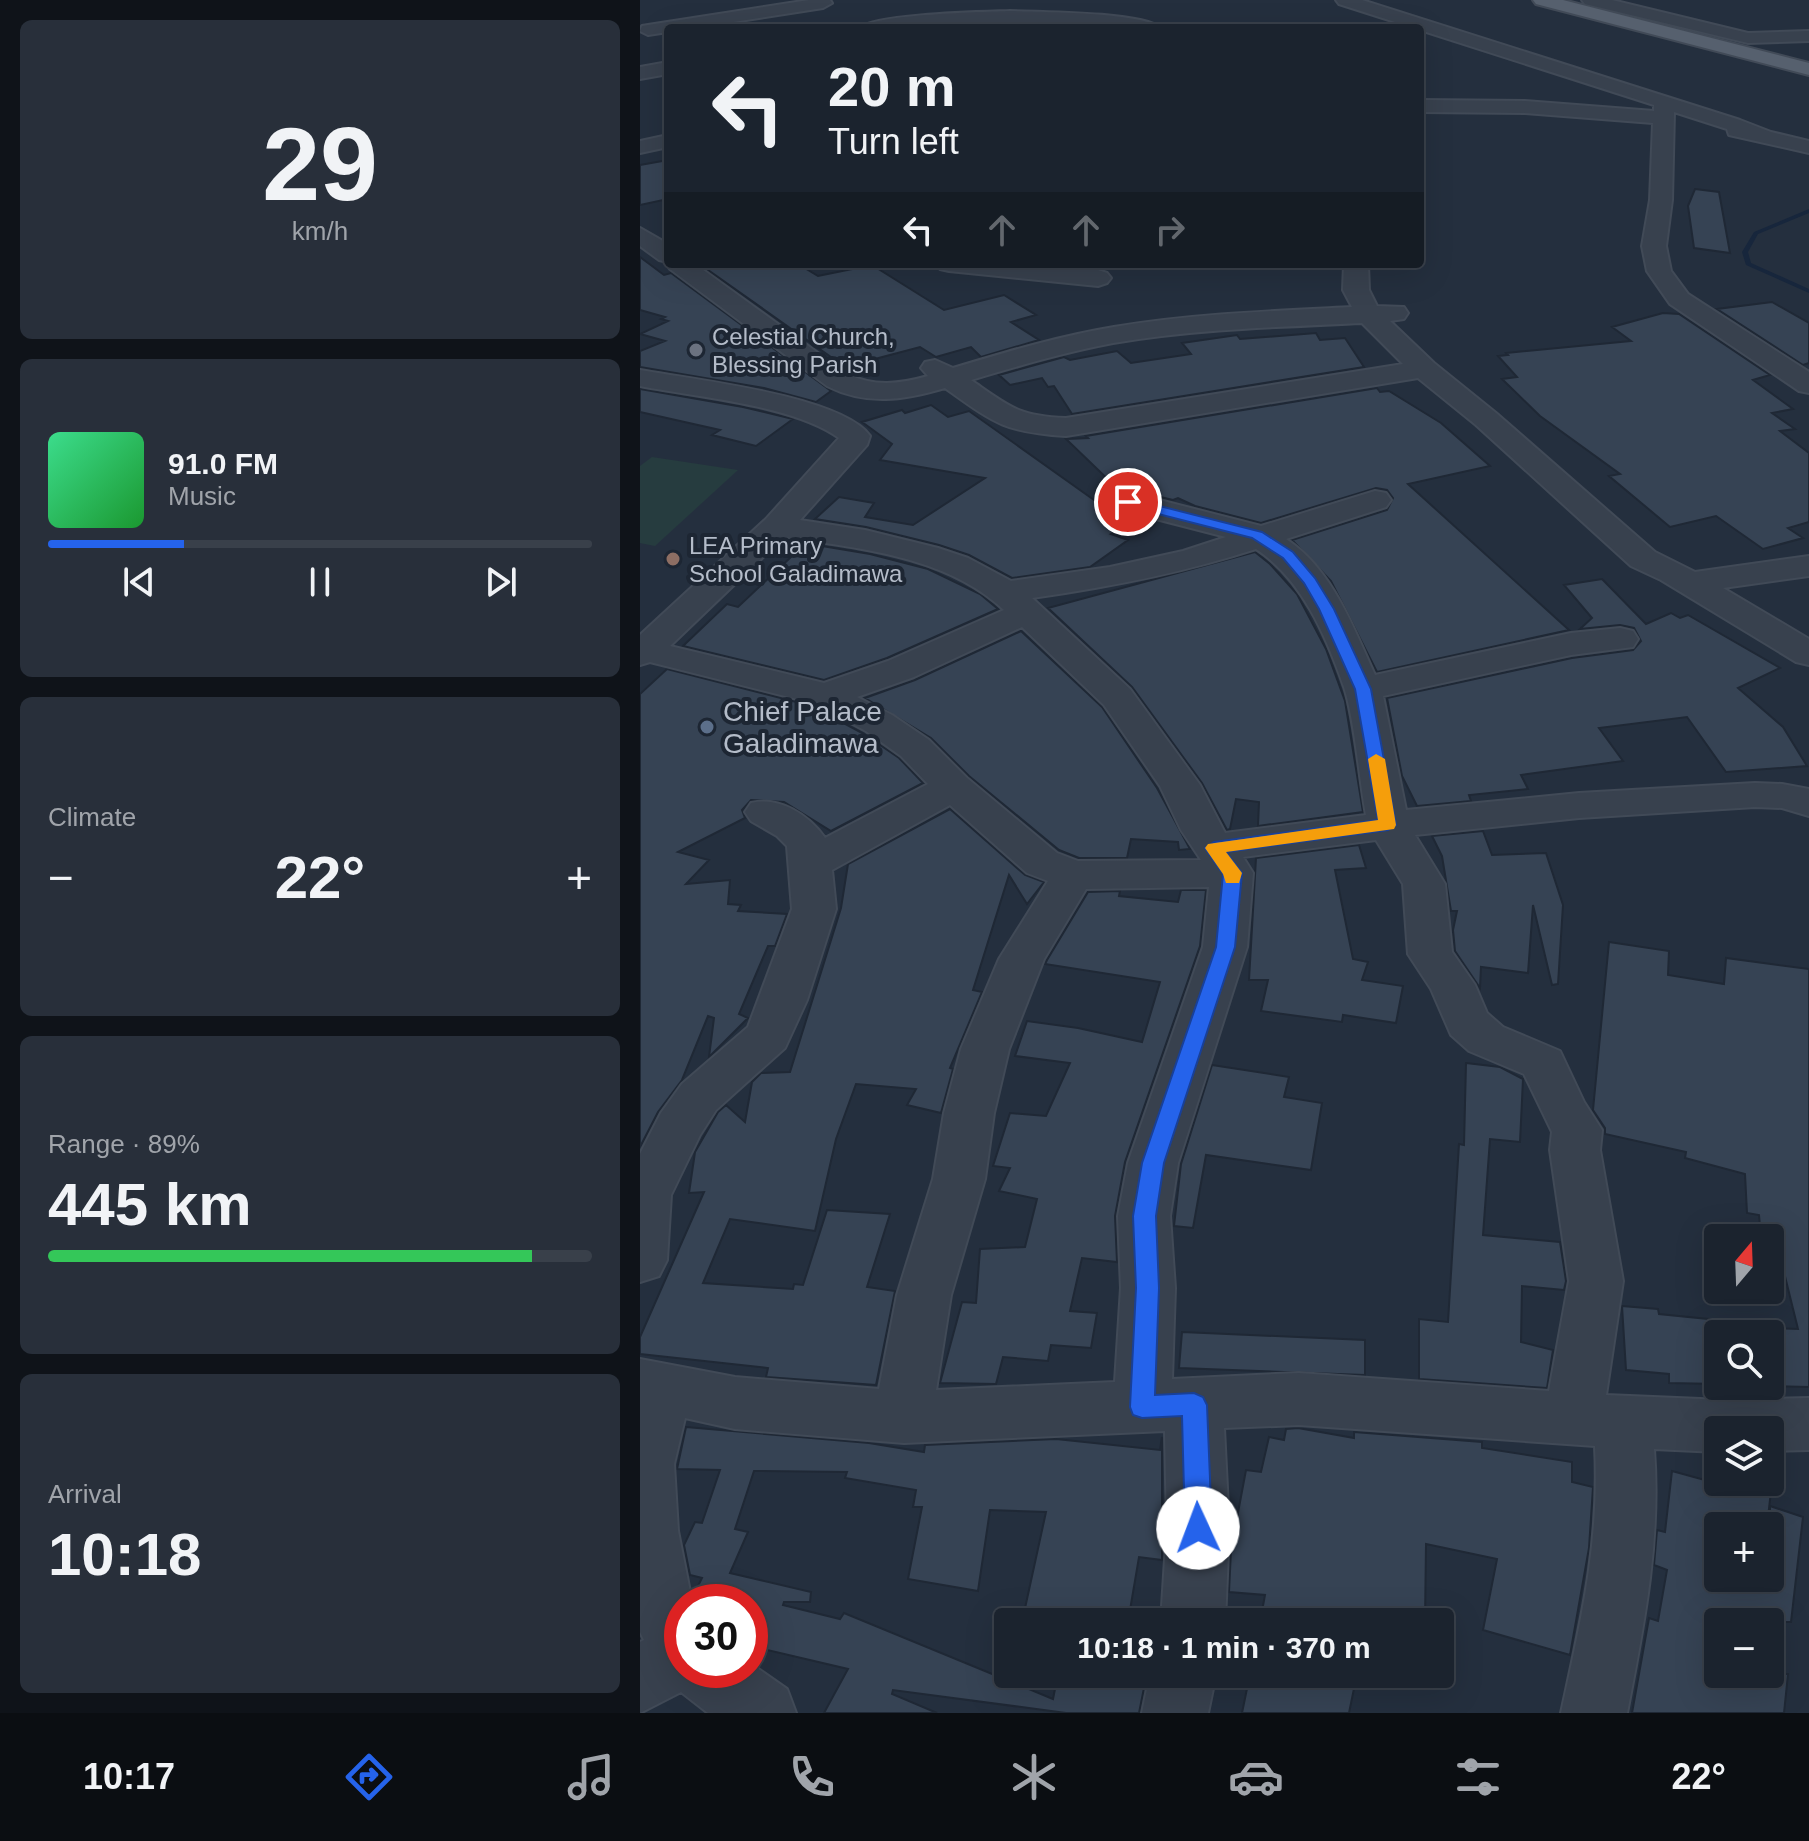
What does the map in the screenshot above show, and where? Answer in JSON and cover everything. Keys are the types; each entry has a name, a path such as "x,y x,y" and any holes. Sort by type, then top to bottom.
{"main road":[{"path":"1534,1 1590,6 1809,69"}],"street":[{"path":"1345,0 1415,24"},
{"path":"736,24 823,3"},
{"path":"1590,6 1730,35 1809,47"},
{"path":"1012,20 1018,9 1091,8"},
{"path":"906,24 944,20 1083,20 1117,24"},
{"path":"960,24 1012,20 1058,24"},
{"path":"1424,27 1676,113 1809,147"},
{"path":"1777,40 1809,36"},
{"path":"640,66 654,44"},
{"path":"640,73 654,44"},
{"path":"1424,106 1676,113"},
{"path":"1676,113 1654,246 1659,271 1679,299 1809,385"},
{"path":"640,147 664,142"},
{"path":"645,226 664,250"},
{"path":"684,268 854,390 896,391 943,372 1060,334 1107,296"},
{"path":"969,268 1107,296 1168,316 1379,309 1669,552 1681,578"},
{"path":"1356,268 1355,283 1379,309 1424,369 1486,419 1621,542 1643,559 1809,654"},
{"path":"1378,268 1379,309"},
{"path":"943,372 1129,333 1379,309"},
{"path":"943,372 1006,418 1029,425 1066,427 1424,369"},
{"path":"640,378 796,409 834,421 855,436 852,445 777,526 642,652"},
{"path":"826,695 901,669 1016,602 1047,588 1191,559 1257,535 1375,500"},
{"path":"1128,502 1257,535 1288,555 1310,581 1327,609 1363,689 1388,825 1424,884 1430,954 1452,985 1468,1023 1486,1039 1543,1063 1563,1110 1577,1130 1575,1150 1596,1281 1598,1421 1628,1500 1621,1579 1594,1713"},
{"path":"777,526 887,545 991,581 1117,697 1180,785 1223,861 1225,947 1153,1163 1144,1216 1148,1288 1168,1406 1198,1528 1194,1608"},
{"path":"1681,578 1809,566"},
{"path":"1363,689 1571,644 1620,639"},
{"path":"642,652 826,695 879,723 915,748 953,787 1042,863 1074,875 1223,861 1388,825 1628,801 1764,794 1809,803"},
{"path":"811,863 953,787"},
{"path":"640,1260 645,1195 679,1126 699,1097 768,1036 784,1000 814,909 808,843 803,835 765,812"},
{"path":"904,1417 913,1344 934,1256 959,1179 969,1111 985,1048 1009,979 1041,920 1074,875"},
{"path":"664,1613 658,1600 647,1531 644,1464 652,1386 735,1403 904,1417 1299,1399 1598,1421 1724,1426 1809,1424"},
{"path":"640,1680 664,1665"},
{"path":"729,1688 763,1713"},
{"path":"1175,1713 1180,1688"}],"green space":[{"path":"652,457 738,470 655,546 640,543 640,466"}],"building":[{"path":"664,161 664,200 640,205 640,165"},
{"path":"1695,189 1719,192 1730,253 1694,248 1688,206"},
{"path":"640,257 664,275 671,273 831,391 816,402 764,388 640,367 640,351 665,341 640,334 668,321 661,319 665,317 640,310"},
{"path":"705,268 805,268 818,276 857,268 877,268 944,310 1004,295 1036,315 1011,322 1039,340 981,357 971,347 936,357 920,347 875,359 855,374"},
{"path":"1772,302 1809,323 1809,363 1803,365 1717,309"},
{"path":"1663,313 1679,314 1770,375 1753,380 1793,409 1772,413 1795,429 1780,431 1809,453 1809,522 1788,528 1803,538 1763,549 1716,516 1670,527 1609,476 1620,474 1540,416 1502,379 1517,377 1498,356 1631,341 1612,327"},
{"path":"1316,333 1320,340 1345,338 1364,367 1072,414 1054,386 1048,387 1042,378 1010,385 999,375 1064,357 1070,360 1117,351 1131,363 1191,354 1182,343 1237,335 1240,339"},
{"path":"1377,388 1380,392 1389,391 1441,423 1490,466 1408,484 1569,630 1377,672 1331,581 1292,540 1387,510 1393,498 1387,490 1376,488 1261,523 1195,506 1178,498 1173,500 1127,489 1115,493 1109,502 1116,512 1140,518 1111,534 1128,540 1090,567 1012,578 969,555 939,545 866,527 815,519 839,497 874,503 865,517 913,525 985,478 880,460 892,444 862,422 902,410 905,413 931,405 948,417 969,411 1101,505 1116,487 1066,439 1088,438 1086,436"},
{"path":"640,389 793,419 756,446 712,435 720,430 640,412"},
{"path":"798,542 870,554 928,569 980,594 998,609 887,658 824,680 683,646 727,604 738,607 791,557 783,556"},
{"path":"1255,552 1297,594 1326,649 1345,701 1363,812 1258,826 1259,802 1236,799 1230,829 1227,830 1202,783 1132,687 1048,608"},
{"path":"1602,579 1646,624 1671,613 1680,618 1688,615 1780,668 1738,688 1783,727 1807,766 1726,772 1687,717 1599,728 1623,761 1521,775 1528,789 1469,795 1471,801 1417,806 1402,776 1387,698 1572,658 1633,650 1641,641 1634,628 1620,625 1580,629 1592,618 1564,585"},
{"path":"1021,631 1102,707 1157,788 1190,849 1179,850 1178,842 1131,839 1127,858 1079,858 1059,850 969,776 931,738 865,698 915,680"},
{"path":"667,669 812,706 864,734 899,758 923,783 831,831 784,802 751,800 742,810 745,818 678,852 709,860 686,884 730,880 728,904 741,905 738,911 787,914 775,946 768,946 739,1014 748,1018 709,1057 714,1018 708,1016 682,1080 658,1112 640,1147 640,694"},
{"path":"950,809 1025,875 1044,882 1027,904 1009,875 973,990 982,992 950,1068 953,1069 941,1113 907,1105 916,1089 856,1084 836,1139 815,1231 730,1219 703,1283 793,1289 794,1284 803,1285 827,1210 890,1214 867,1287 895,1291 876,1385 766,1377 768,1368 640,1354 640,1337 704,1192 689,1193 695,1152 718,1112 726,1105 745,1122 752,1082 761,1073 790,1072 841,908 848,864"},
{"path":"1483,831 1492,855 1546,853 1563,905 1558,984 1552,985 1533,905 1528,973 1481,967 1480,988 1455,951 1453,930 1457,911 1451,911 1442,856 1432,836"},
{"path":"1359,845 1366,868 1335,870 1353,959 1368,962 1362,980 1403,986 1396,1023 1343,1015 1342,1022 1261,1011 1268,980 1249,980 1256,858"},
{"path":"1181,890 1206,890 1200,946 1125,1162 1115,1216 1117,1262 1082,1258 1070,1311 1097,1313 1091,1348 1051,1345 1048,1361 1003,1357 996,1384 940,1383 962,1302 976,1303 980,1249 1025,1247 1037,1199 999,1191 1010,1168 993,1166 1010,1113 1046,1116 1070,1063 1015,1056 1027,1021 1142,1042 1160,982 1045,964 1088,892 1120,891 1119,896 1178,902"},
{"path":"1609,942 1669,951 1668,975 1724,984 1726,958 1809,969 1809,1387 1784,1386 1784,1328 1798,1329 1784,1272 1784,1224 1760,1224 1759,1215 1747,1213 1745,1174 1685,1158 1686,1152 1605,1134 1605,1128 1593,1110"},
{"path":"1466,1063 1500,1067 1523,1079 1520,1142 1490,1139 1483,1235 1560,1242 1566,1281 1564,1290 1522,1286 1521,1342 1553,1350 1547,1388 1419,1379 1419,1319 1448,1322 1459,1144 1464,1145"},
{"path":"1212,1065 1289,1077 1284,1097 1322,1103 1311,1170 1206,1155 1193,1228 1174,1226 1181,1164"},
{"path":"1622,1306 1658,1309 1659,1314 1718,1320 1704,1320 1704,1384 1669,1383 1669,1374 1626,1370"},
{"path":"1182,1332 1365,1340 1365,1375 1179,1368"},
{"path":"686,1427 869,1443 924,1452 925,1445 1056,1439 1160,1450 1162,1437 1162,1560 1139,1557 1130,1608 1025,1608 1046,1512 990,1510 978,1591 908,1579 922,1507 913,1507 916,1490 845,1478 847,1472 754,1471 735,1529 748,1532 730,1573 811,1592 810,1602 784,1602 783,1605 840,1619 844,1613 994,1675 994,1688 1026,1688 1053,1699 1055,1688 1144,1688 1139,1713 1066,1713 893,1690 892,1694 937,1713 824,1713 848,1669 768,1650 768,1584 699,1584 702,1578 690,1575 684,1545 695,1522 702,1523 720,1470 677,1469"},
{"path":"1298,1428 1354,1438 1354,1432 1482,1442 1482,1448 1572,1462 1572,1482 1593,1487 1589,1548 1570,1655 1483,1630 1497,1559 1426,1544 1425,1608 1263,1608 1265,1595 1229,1592 1231,1550 1246,1470 1261,1472 1269,1437 1284,1440 1286,1429"},
{"path":"1672,1471 1704,1480 1704,1496 1770,1496 1769,1512 1704,1512 1704,1592 1784,1592 1784,1512 1770,1512 1770,1506 1803,1517 1791,1622 1784,1622 1784,1608 1704,1608 1704,1688 1784,1688 1784,1674 1788,1674 1784,1713 1632,1713 1649,1618 1658,1621 1667,1570 1654,1565 1657,1530 1665,1532"},
{"path":"1247,1688 1354,1688 1349,1713 1242,1713"}],"waterway":[{"path":"1809,211 1756,233 1745,252 1748,264 1809,291"}],"slow traffic":[{"path":"1232,878 1232,873 1214,848 1388,825 1376,759"}],"place":[{"name":"Celestial Church, Blessing Parish","path":"696,350"},
{"name":"LEA Primary School Galadimawa","path":"673,559"},
{"name":"Chief Palace Galadimawa","path":"707,727"}],"route":[{"path":"1128,502 1257,535 1274,543 1288,555 1310,581 1327,609 1363,689 1388,825 1214,848 1232,873 1225,947 1153,1163 1144,1216 1148,1288 1142,1407 1194,1405 1198,1528"}]}
